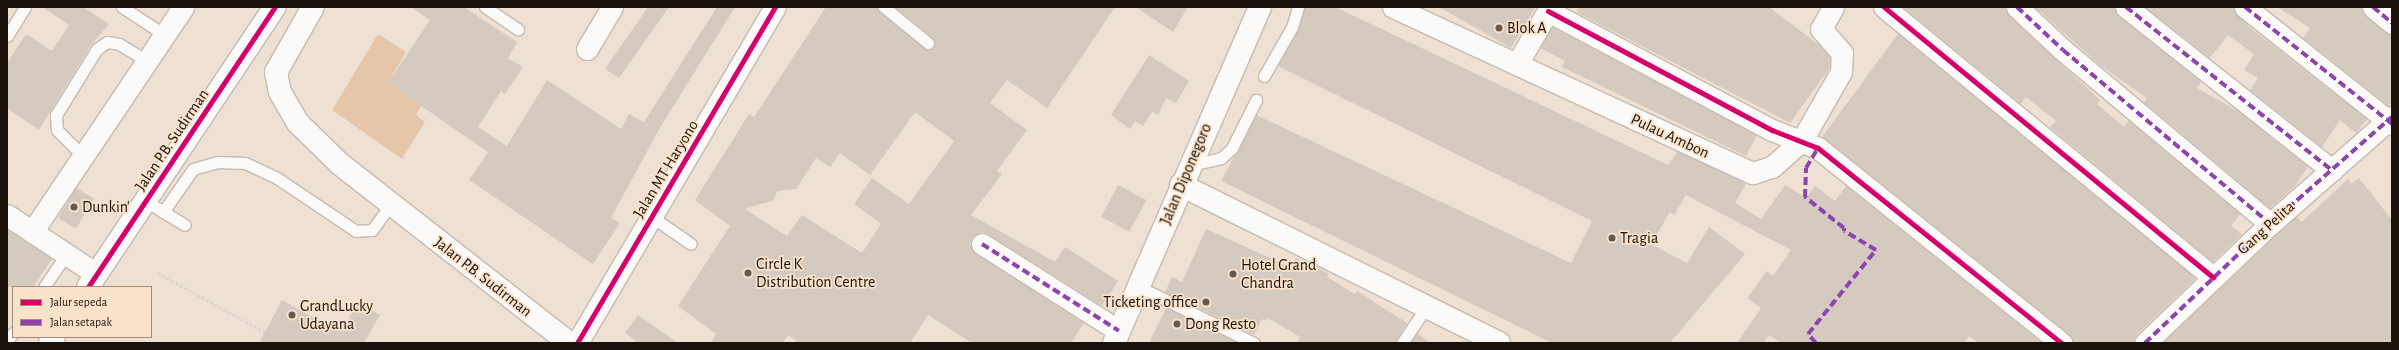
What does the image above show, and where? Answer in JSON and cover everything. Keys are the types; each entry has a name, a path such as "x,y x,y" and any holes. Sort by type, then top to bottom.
{"main road":[{"name":"Jalan P.B. Sudirman","path":"92,281 155,207 275,7"},
{"name":"Jalan P.B. Sudirman","path":"313,7 276,72 280,92 298,123 390,205 569,343"},
{"name":"Jalan Diponegoro","path":"1117,337 1181,185 1260,7"},
{"path":"1181,185 1428,306 1499,343"}],"street":[{"path":"587,49 612,7"},
{"name":"Jalan MT Haryono","path":"577,343 775,7"},
{"name":"Pulau Ambon","path":"1392,7 1741,169 1753,173 1772,167 1802,140 1841,72 1842,53 1821,29 1833,7"},
{"path":"1884,7 2213,277"},
{"path":"2017,7 2063,50 2270,224"},
{"path":"2126,7 2332,170"},
{"path":"2245,7 2391,120"},
{"path":"2373,7 2392,23"},
{"path":"1517,64 1549,9 1772,130 1802,140 1856,175 2062,343"},
{"path":"32,232 165,35 176,10"},
{"name":"Gang Pelita","path":"2145,343 2270,224 2391,120"},
{"path":"7,215 66,254 92,281"},
{"path":"982,244 1117,337"}],"lane":[{"path":"7,36 25,7"},
{"path":"122,7 165,35"},
{"path":"486,7 518,29"},
{"path":"884,7 928,43"},
{"path":"1264,76 1292,27 1298,7"},
{"path":"83,156 57,130 56,115 97,49 107,42 119,44 147,61"},
{"path":"1190,165 1221,158 1232,148 1256,100"},
{"path":"185,225 155,207 193,169 218,162 245,163 277,178 356,231 372,230 390,205"},
{"path":"652,217 691,244"},
{"path":"45,286 66,254"},
{"path":"1139,287 1254,343"},
{"path":"1402,343 1428,306"}],"path":[{"path":"158,273 265,332"}],"shaded area":[{"path":"378,34 406,52 388,83 421,106 416,115 425,122 402,159 332,110"}],"building":[{"path":"42,7 83,7 109,24 91,45 39,130 7,108 7,63 26,34 52,51 69,25"},
{"path":"411,7 464,7 517,42 508,58 523,67 505,94 501,91 478,127 507,146 547,80 621,129 629,114 644,122 717,7 735,7 658,131 611,218 620,223 593,264 469,180 488,152 388,83 430,20"},
{"path":"648,7 669,7 619,78 605,69"},
{"path":"826,7 877,7 927,50 935,44 933,38 895,7 1115,7 1047,108 1007,80 990,103 1027,130 997,171 1002,174 971,215 1055,262 1065,247 1118,281 1102,306 988,234 982,232 972,237 970,244 976,254 1084,323 1071,343 972,343 928,315 910,343 799,343 788,335 783,343 711,343 716,334 678,306 730,226 695,200 749,114 754,117","holes":["915,112 954,141 909,204 872,178 854,204 881,224 862,253 802,215 787,236 745,209 774,200 777,191 796,189 816,158 830,167 840,153 870,175"]},
{"path":"1136,7 1188,7 1173,32"},
{"path":"1306,7 1335,7 1668,165 1678,151 1746,184 1735,203 1761,219 1785,185 1806,198 1815,186 1835,201 1846,186 2042,343 1978,343 1969,336 1964,343 1781,343 1769,335 1764,343 1737,343 1761,308 1747,298 1767,271 1773,276 1791,250 1686,195 1674,215 1670,212 1651,244 1687,263 1709,227 1745,254 1670,343 1552,343 1221,181 1256,115 1571,263 1592,221 1278,66"},
{"name":"Blok A","path":"1439,7 1533,7 1535,8 1511,48"},
{"path":"1579,7 1769,7 1819,45 1830,57 1829,69 1790,123 1576,12"},
{"path":"1903,7 2005,7 2009,16 2100,100 2097,104 2124,127 2129,121 2240,214 2231,226 2242,234 2213,262 2050,127 2056,121 2026,97 2021,104"},
{"path":"2035,7 2114,7 2119,16 2201,82 2197,88 2238,111 2308,167 2295,186 2270,208 2144,102 2147,98 2100,65"},
{"path":"2145,7 2233,7 2248,26 2367,119 2356,133 2340,120 2322,147 2250,90 2258,78 2244,70 2254,54 2228,35 2210,58"},
{"path":"2277,7 2361,7 2365,16 2392,35 2392,101 2389,106 2303,38 2310,28"},
{"path":"1552,27 1757,135 1746,156 1562,67 1565,61 1540,48"},
{"path":"1898,34 2196,278 2137,334 2133,343 2073,343 2069,334 1822,137"},
{"path":"1149,55 1189,81 1176,103 1166,98 1158,115 1152,112 1143,126 1135,121 1130,129 1111,115"},
{"path":"2359,178 2392,220 2392,343 2164,342 2296,217 2302,222 2348,179 2351,184"},
{"path":"1118,185 1146,200 1129,232 1101,217"},
{"name":"Dunkin'","path":"76,188 94,199 76,229 58,218"},
{"path":"7,229 52,259 34,286 7,287"},
{"path":"1206,229 1290,267 1296,258 1312,267 1313,265 1329,274 1327,277 1355,294 1357,291 1407,323 1395,343 1296,343 1300,337 1268,318 1267,321 1262,319 1254,335 1165,292 1172,277 1182,282"},
{"name":"GrandLucky Udayana","path":"282,300 336,330 341,321 346,324 358,302 380,315 364,343 259,343"},
{"name":"Dong Resto","path":"1166,308 1238,343 1149,343"},
{"path":"638,315 678,343 639,343 625,333"},
{"path":"1417,333 1431,343 1410,343"}],"marked path":[{"path":"2017,7 2063,50 2270,224"},
{"path":"2126,7 2332,170"},
{"path":"2245,7 2392,124"},
{"path":"2373,7 2392,23"},
{"path":"2145,343 2270,224 2392,117"},
{"path":"1816,343 1808,334 1876,250 1844,231 1844,228 1805,197 1806,168 1818,148"},
{"path":"982,244 1119,331"}],"cycle path":[{"path":"89,286 275,7"},
{"path":"577,343 775,7"},
{"path":"1884,7 2213,277"},
{"path":"1548,11 1772,130 1818,148 2061,343"}],"place":[{"name":"Blok A","path":"1499,28"},
{"name":"Dunkin'","path":"74,207"},
{"name":"Tragia","path":"1612,238"},
{"name":"Circle K Distribution Centre","path":"748,273"},
{"name":"Hotel Grand Chandra","path":"1233,274"},
{"name":"Ticketing office","path":"1206,302"},
{"name":"GrandLucky Udayana","path":"292,315"},
{"name":"Dong Resto","path":"1177,324"}]}
